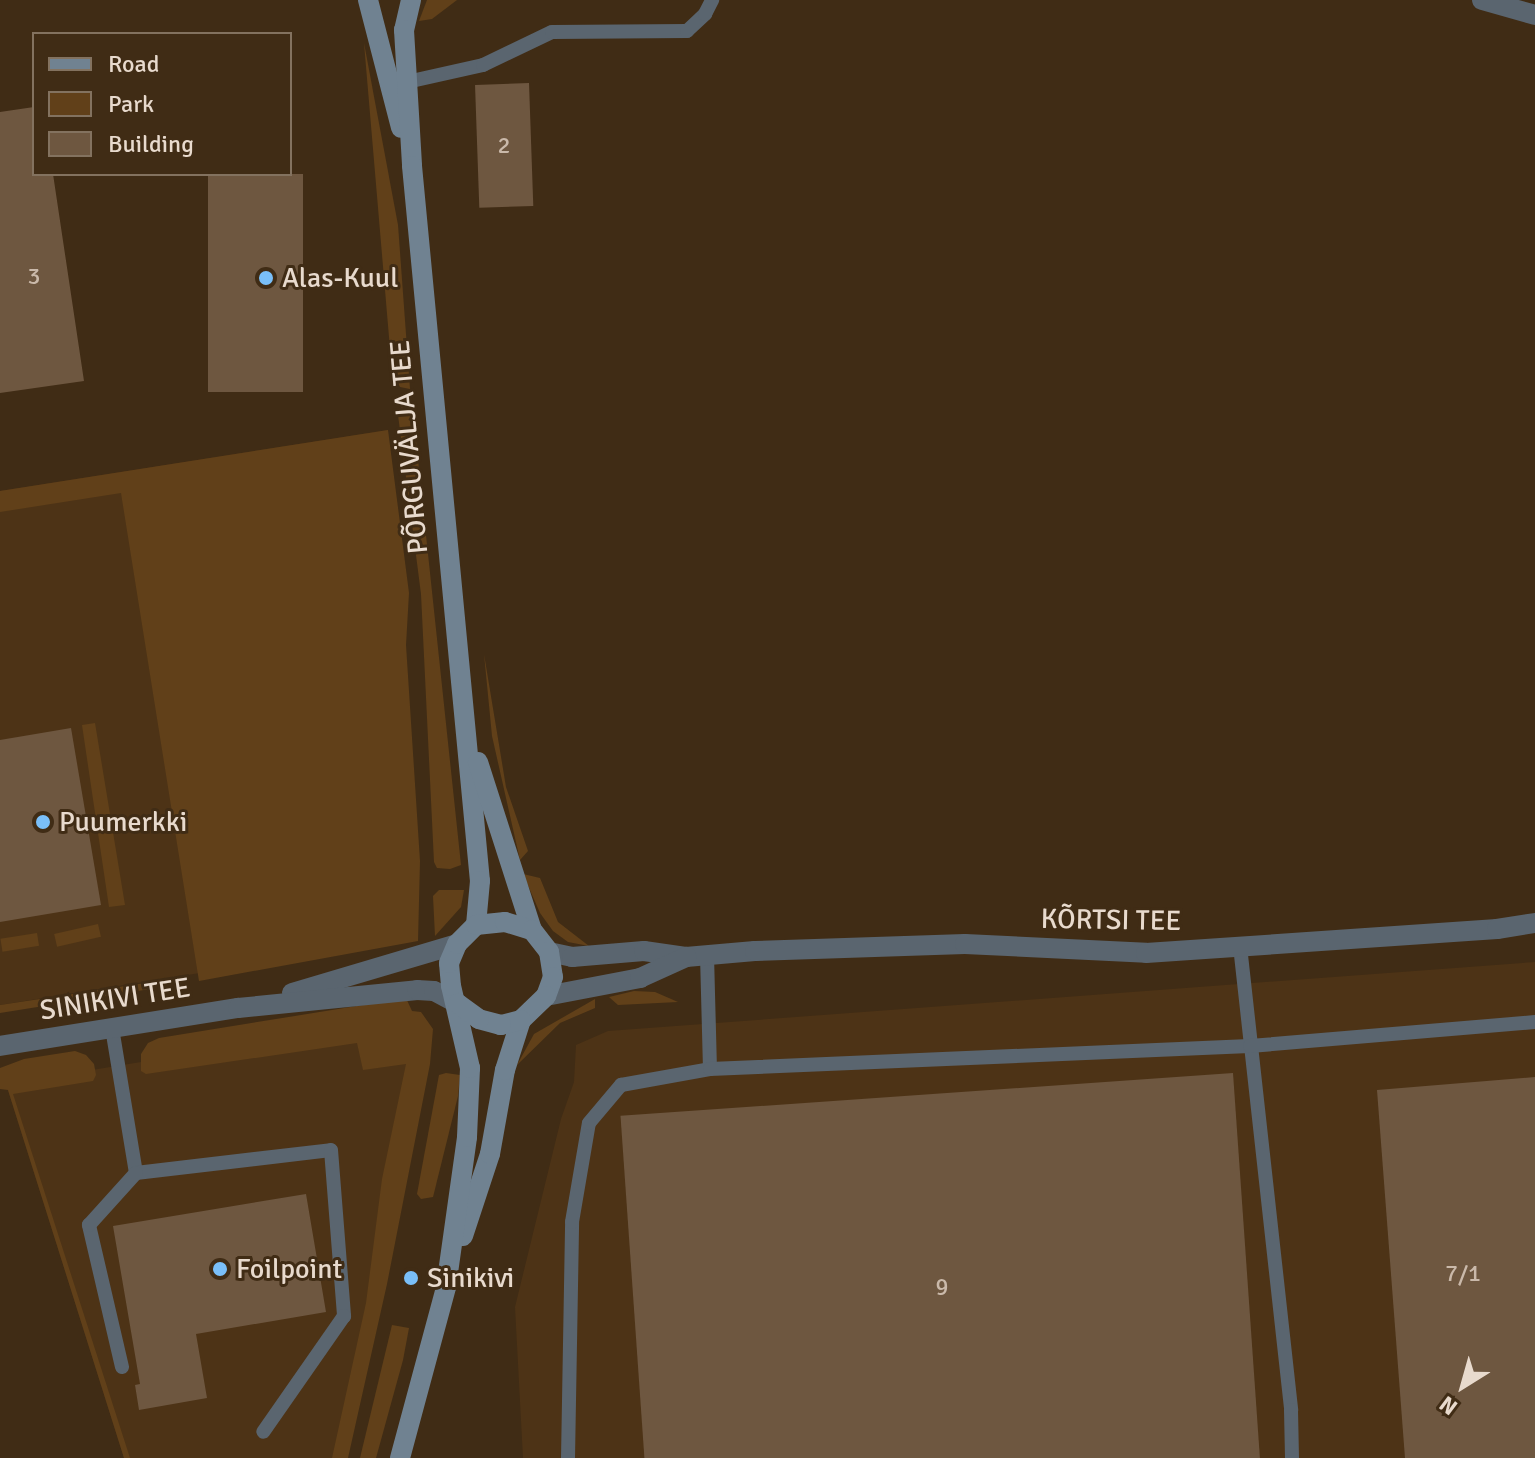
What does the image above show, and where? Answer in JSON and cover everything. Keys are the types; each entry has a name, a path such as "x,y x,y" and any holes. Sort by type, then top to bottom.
{"street":[{"name":"PÕRGUVÄLJA TEE","path":"368,0 412,166"},
{"name":"PÕRGUVÄLJA TEE","path":"411,0 404,30 412,166 480,881 476,925"},
{"path":"1482,0 1535,15"},
{"name":"PÕRGUVÄLJA TEE","path":"466,722 532,930"},
{"path":"400,1458 446,1287 490,1154 505,1070 521,1020 546,996 553,977 549,952 532,930 505,922 476,925 457,944 449,963 451,986 458,1004 470,1068 468,1125 446,1287"},
{"name":"KÕRTSI TEE","path":"549,952 572,957 644,951 696,956 965,944 1146,953 1497,929 1535,923"},
{"name":"SINIKIVI TEE","path":"238,1008 457,944"},
{"name":"KÕRTSI TEE","path":"546,996 640,978 696,956"},
{"name":"SINIKIVI TEE","path":"0,1046 238,1008 417,990 434,991 458,1004"},
{"path":"458,1004 479,1019 501,1025 521,1020"}],"lane":[{"path":"407,82 483,65 552,32 645,34 687,31 705,14 712,0"},
{"path":"1240,946 1291,1410 1292,1458"},
{"path":"696,956 710,1069"},
{"path":"568,1458 572,1222 589,1123 621,1085 710,1069 1250,1046 1535,1022"},
{"path":"112,1028 136,1173"},
{"path":"122,1367 89,1225 136,1173 331,1150 344,1316 263,1432"}],"shaded area":[{"path":"388,430 413,939 0,1005 0,491"},
{"path":"1535,962 1535,1458 523,1458 515,1307 561,1119 574,1082 576,1045 608,1031"},
{"path":"373,1024 417,1060 343,1458 124,1458 6,1084"}],"green space":[{"path":"427,0 457,0 432,19 419,21"},
{"path":"364,43 398,225 410,389 400,387 392,372"},
{"path":"404,401 412,403 461,865 450,869 437,868 434,862 421,594 398,415"},
{"path":"388,430 409,593 406,645 420,861 418,941 199,981 121,493 0,512 0,491"},
{"path":"484,654 506,787 528,851 520,860 492,736"},
{"path":"95,723 125,905 109,907 82,725"},
{"path":"523,874 540,878 558,922 589,946 568,942 553,931 540,913"},
{"path":"439,890 464,890 461,907 435,936 433,896"},
{"path":"98,924 101,937 57,947 54,934"},
{"path":"37,933 39,946 2,952 0,939"},
{"path":"152,982 150,989 0,1013 0,1005"},
{"path":"634,991 655,992 678,1002 618,1005 609,997"},
{"path":"406,998 412,1011 421,1012 433,1029 430,1064 387,1284 348,1458 332,1458 366,1303 382,1179 406,1064 363,1070 357,1043 146,1074 141,1071 141,1054 148,1043 159,1038"},
{"path":"595,999 595,1008 560,1023 517,1065 534,1034"},
{"path":"75,1051 86,1055 94,1064 96,1075 93,1081 13,1094 130,1458 124,1458 8,1090 0,1089 0,1068 24,1059"},
{"path":"439,1075 460,1075 458,1096 433,1197 421,1199 417,1194"},
{"path":"392,1325 409,1328 403,1360 376,1458 360,1458"}],"building":[{"path":"529,83 533,206 479,208 475,85"},
{"path":"32,107 32,176 53,176 84,381 0,393 0,112"},
{"name":"Alas-Kuul","path":"303,174 303,392 208,392 208,176"},
{"name":"Puumerkki","path":"71,728 101,905 0,922 0,740"},
{"path":"1233,1073 1260,1458 644,1458 620,1116"},
{"path":"1535,1077 1535,1458 1405,1458 1377,1090"},
{"name":"Foilpoint","path":"306,1194 326,1312 196,1334 207,1398 139,1410 135,1385 140,1384 113,1226"}],"place":[{"name":"Alas-Kuul","path":"266,278"},
{"name":"Puumerkki","path":"43,822"},
{"name":"Foilpoint","path":"220,1269"},
{"name":"Sinikivi","path":"411,1278"}]}
